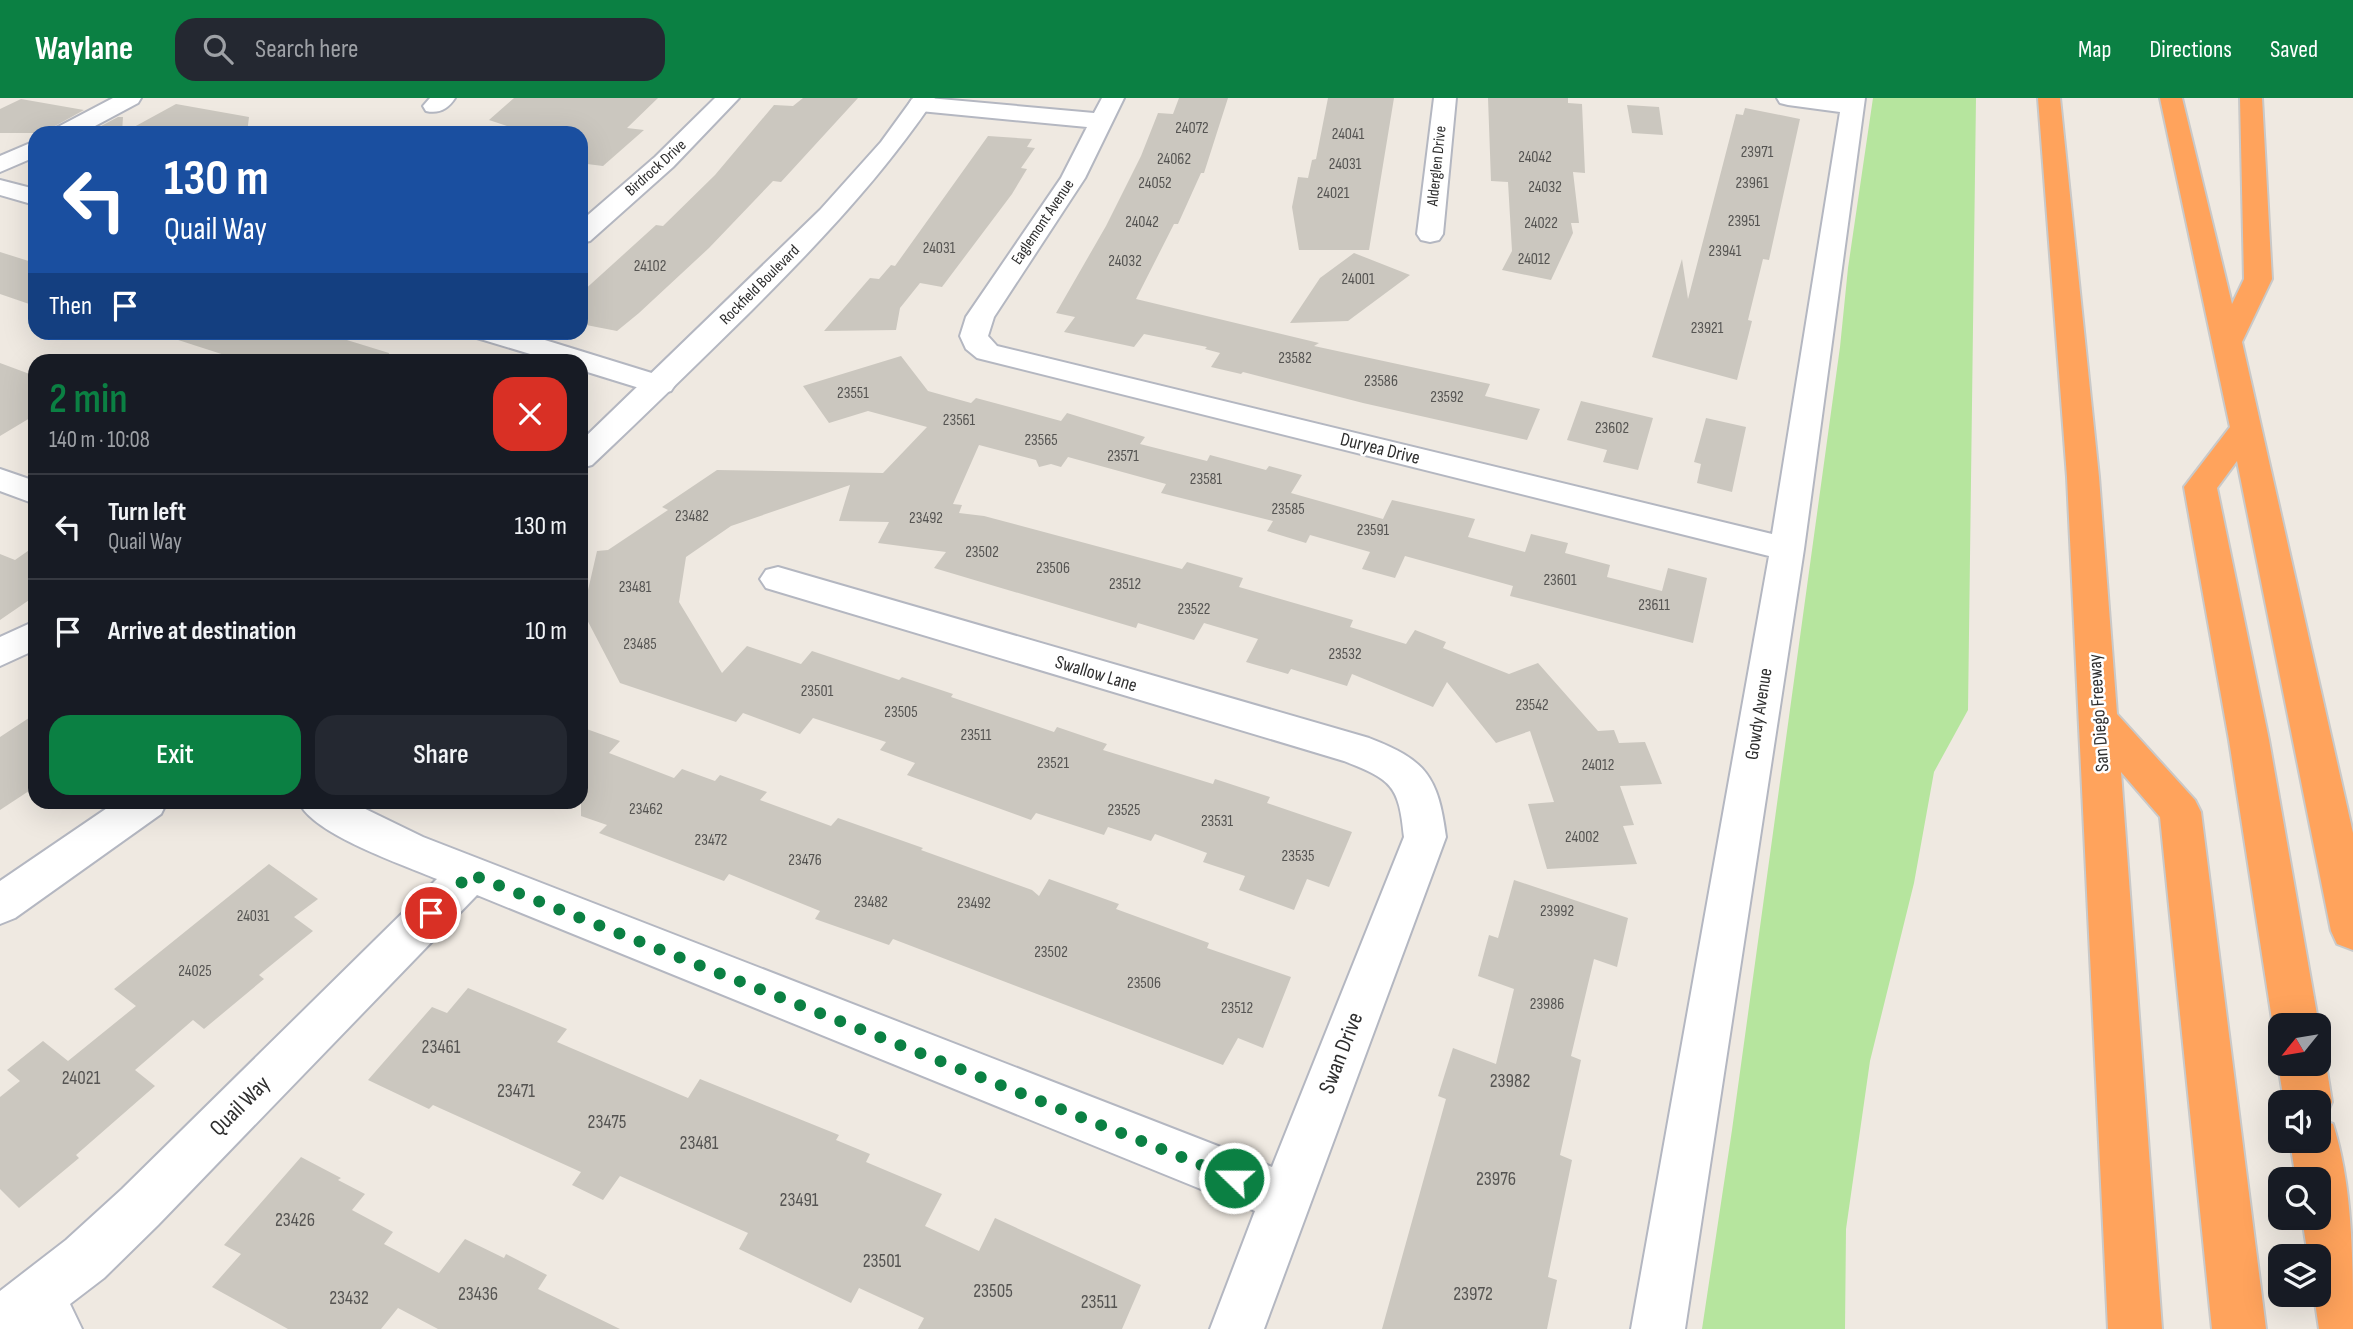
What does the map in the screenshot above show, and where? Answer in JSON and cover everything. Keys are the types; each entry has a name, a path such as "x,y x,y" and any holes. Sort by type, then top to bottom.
{"highway":[{"path":"2031,98 2050,113"},
{"path":"2171,98 2228,342 2353,932"},
{"path":"2228,342 2258,279 2251,98"},
{"name":"San Diego Freeway","path":"2050,113 2083,477 2100,721 2135,1329"},
{"path":"2246,428 2200,487 2249,740 2294,1013"},
{"path":"2100,721 2180,812 2239,1329"},
{"path":"2317,1153 2346,1329"}],"street":[{"path":"77,126 130,98"},
{"name":"Birdrock Drive","path":"588,229 664,162 728,98"},
{"name":"Alderglen Drive","path":"1430,234 1445,98"},
{"path":"1787,98 1854,103"},
{"path":"922,101 1107,110"},
{"name":"Rockfield Boulevard","path":"588,452 660,385 818,228 922,101"},
{"name":"Gowdy Avenue","path":"1658,1329 1787,549 1854,103"},
{"name":"Eaglemont Avenue","path":"976,343 973,331 980,317 1073,178 1107,110"},
{"path":"0,165 28,151"},
{"path":"0,187 28,195"},
{"path":"513,340 558,354"},
{"name":"Duryea Drive","path":"976,343 987,352 1010,358 1787,549"},
{"path":"588,363 660,385"},
{"path":"0,479 28,490"},
{"name":"Swallow Lane","path":"778,579 1355,749 1384,760 1410,777"},
{"path":"0,653 28,639"},
{"name":"Swan Drive","path":"1237,1329 1425,837 1422,805 1410,777"},
{"path":"0,905 138,809"},
{"path":"330,809 351,823 470,874 1285,1198"},
{"name":"Quail Way","path":"30,1317 470,874"}],"green space":[{"path":"1873,98 1976,98 1968,710 1934,772 1914,883 1870,1061 1846,1229 1845,1329 1702,1329 1732,1130"}],"building":[{"path":"514,98 658,98 627,128 644,130 603,166 588,164 588,126 507,126 489,120"},
{"path":"803,98 858,98 781,182 773,181 709,248 639,313 617,331 588,325 588,287 656,225 663,226 715,175 774,105 793,106"},
{"path":"1179,98 1228,98 1204,173 1201,173 1178,224 1174,224 1136,299 1319,343 1314,346 1490,384 1485,396 1540,409 1527,440 1363,403 1243,372 1241,374 1211,367 1220,353 1205,349 1207,347 1144,334 1134,347 1064,332 1075,317 1056,313 1106,226 1141,156 1158,113 1173,114"},
{"path":"1328,98 1394,98 1369,250 1299,250 1292,207 1298,177 1308,178 1312,160 1316,159"},
{"path":"1488,98 1568,98 1568,103 1582,104 1585,173 1573,172 1579,223 1571,223 1573,233 1551,280 1502,270 1512,251 1508,182 1491,181"},
{"path":"21,99 84,110 55,126 28,126 28,133 0,133 0,109"},
{"path":"176,104 249,117 248,126 136,126"},
{"path":"1627,105 1659,107 1663,135 1632,133"},
{"path":"1745,108 1800,119 1769,260 1763,259 1748,320 1752,321 1737,380 1652,357 1682,259 1688,299 1736,114 1743,115"},
{"path":"118,117 123,117 122,126 101,126"},
{"path":"988,136 1032,139 1027,147 1035,148 1021,168 1027,169 1012,194 942,287 920,283 900,308 896,330 824,331 870,278 879,279 891,265 895,266"},
{"path":"0,252 28,261 28,304 0,294"},
{"path":"1354,253 1410,275 1348,321 1290,323 1320,278"},
{"path":"178,340 347,340 389,353 389,354 221,354"},
{"path":"901,356 928,391 971,403 976,398 1061,421 1067,413 1145,437 1140,444 1207,461 1210,455 1266,470 1269,466 1302,475 1291,493 1383,519 1392,500 1475,519 1468,537 1525,552 1531,534 1568,543 1565,553 1610,565 1607,577 1662,591 1668,568 1707,578 1693,643 1510,596 1513,586 1405,556 1395,578 1362,569 1370,552 1310,535 1306,543 1267,531 1273,521 1161,493 1166,484 1068,457 1061,467 1051,464 1039,467 1036,460 979,445 953,504 962,505 959,513 984,516 1182,569 1187,562 1243,578 1239,587 1353,620 1350,627 1406,644 1415,630 1446,642 1443,648 1509,674 1538,663 1598,731 1614,730 1619,743 1645,742 1662,784 1620,786 1634,825 1623,826 1637,864 1547,869 1528,804 1554,802 1530,731 1496,743 1447,682 1433,707 1352,674 1347,686 1291,669 1288,674 1246,662 1258,639 1204,623 1194,640 1138,623 1136,628 934,568 946,552 878,543 889,522 839,521 850,485 731,526 686,557 679,602 722,673 747,646 801,664 812,651 899,680 902,677 953,694 951,697 1054,732 1057,727 1107,744 1103,750 1213,784 1215,779 1270,797 1267,803 1352,832 1329,887 1307,879 1294,910 1239,890 1245,876 1203,862 1207,853 1155,834 1151,841 1108,827 1104,835 1036,813 1031,820 907,775 915,763 880,750 886,742 813,718 800,734 743,713 736,722 620,683 588,622 588,590 597,551 608,550 668,510 662,507 717,470 883,473 927,427 868,411 829,423 803,386"},
{"path":"0,363 28,373 28,419 0,436"},
{"path":"1581,401 1653,418 1638,470 1603,462 1607,450 1567,440"},
{"path":"1706,418 1746,427 1732,492 1697,483 1701,464 1694,462"},
{"path":"28,551 28,601 0,620 0,554 15,560"},
{"path":"28,719 28,792 0,810 0,737"},
{"path":"588,730 620,741 609,753 674,778 682,769 715,781 720,775 767,792 760,800 831,826 838,818 1032,890 1039,896 1049,879 1119,904 1116,909 1209,943 1207,948 1291,977 1263,1048 1238,1038 1223,1065 893,939 889,945 815,919 820,911 729,874 724,881 599,833 607,825 581,816 581,809 588,809"},
{"path":"269,864 318,899 294,917 313,931 259,975 264,979 204,1029 193,1020 135,1070 155,1086 76,1155 79,1158 19,1208 0,1189 0,1097 20,1081 7,1070 43,1041 68,1061 136,1006 114,989"},
{"path":"1514,880 1628,918 1617,967 1594,959 1571,1056 1581,1060 1560,1155 1572,1160 1548,1277 1557,1280 1547,1329 1382,1329 1446,1099 1438,1096 1453,1048 1496,1064 1514,989 1478,976 1489,935 1498,938"},
{"path":"468,988 567,1029 557,1042 688,1098 700,1079 839,1135 836,1140 870,1154 866,1162 942,1194 925,1226 979,1251 995,1218 1141,1285 1122,1329 918,1329 924,1318 859,1288 851,1303 739,1249 748,1233 620,1176 603,1200 572,1185 581,1172 433,1105 429,1109 368,1080 432,1007 447,1013"},
{"path":"301,1157 365,1194 352,1210 393,1232 384,1244 439,1273 465,1239 504,1258 506,1254 547,1275 538,1289 620,1329 438,1329 398,1308 381,1329 288,1329 212,1287 241,1254 224,1245"}],"route":[{"path":"431,913 470,874 1234,1178"}]}
